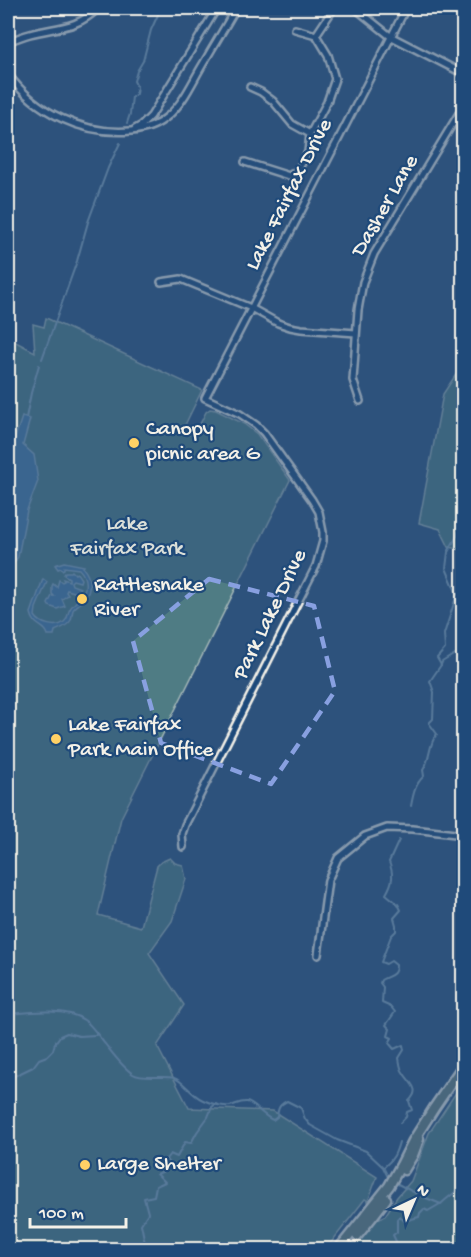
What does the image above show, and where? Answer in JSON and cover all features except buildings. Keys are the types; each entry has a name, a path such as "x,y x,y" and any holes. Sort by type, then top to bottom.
{"main road":[{"path":"344,1250 374,1216 398,1177 413,1141 464,1064"},
{"path":"338,1250 391,1187"}],"street":[{"path":"8,42 30,34 76,24 92,15 98,8"},
{"path":"132,131 151,116 217,8"},
{"path":"8,74 32,100 57,117 100,130 141,130 160,123 179,105 235,8"},
{"path":"316,35 334,8"},
{"path":"355,8 390,36 464,74"},
{"name":"Lake Fairfax Drive","path":"206,398 405,8"},
{"path":"245,162 289,176 298,170 308,152 310,134 327,102 335,79 328,55 316,35 295,29"},
{"path":"250,87 273,101 292,124 310,134"},
{"name":"Dasher Lane","path":"360,401 353,380 359,298 368,268 464,105"},
{"path":"161,282 181,279 290,327 356,333"},
{"name":"Park Lake Drive","path":"183,847 182,834 185,825 316,566 323,542 322,522 315,504 264,433 248,419 206,398"},
{"path":"318,955 328,880 338,858 365,836 387,828 464,835"}],"highlighted area":[{"path":"209,579 314,606 335,691 271,784 161,743 133,641"}],"green space":[{"name":"Lake Fairfax Park","path":"46,318 202,390 182,431 194,436 206,412 210,409 216,410 244,424 257,434 290,480 121,818 98,915 141,927 157,866 170,858 175,863 183,865 186,879 172,921 149,953 184,1005 157,1046 189,1108 273,1111 377,1177 368,1201 365,1199 326,1249 8,1249 8,338 35,352 33,324 44,327"},
{"path":"463,364 464,550 449,547 440,529 419,523 443,394"},
{"path":"463,1082 463,1249 351,1250 375,1220 385,1216 411,1181 429,1133"}],"water":[{"path":"22,417 30,419 23,445 34,455 38,481 27,510 18,557 8,572 8,459"},
{"name":"Rattlesnake River","path":"64,562 84,566 89,579 89,588 87,596 73,610 71,620 64,627 55,631 54,635 48,635 34,621 31,613 43,579 47,582 35,616 48,625 61,624 66,620 69,611 85,588 85,580 79,569 64,567 62,570 55,565"},
{"path":"65,572 77,573 81,579 80,582 73,580 71,582 72,585 80,588 78,593 67,590 68,595 62,599 65,606 57,609 49,606 54,596 52,594 53,584 57,587 59,580 69,581 69,578 64,575"}],"waterway":[{"path":"127,123 132,97 136,94 137,87 134,81 161,8"},
{"path":"42,359 77,261 88,222 120,143"},
{"path":"26,418 39,365"},
{"path":"411,806 416,786 424,776 423,770 437,734 429,723 433,719 434,692 430,681 441,665 437,658 445,649 444,634 457,594 446,568 448,552 457,536 462,519 461,499"},
{"path":"441,665 455,654"},
{"path":"399,840 389,862 392,878 386,894 398,904 401,910 394,918 396,931 391,936 381,962 386,964 391,961 396,965 396,969 380,983 383,987 382,1003 391,1007 395,1012 386,1025 390,1029 388,1036 392,1038 389,1043 394,1049 403,1045 404,1050 399,1058 401,1067 414,1089 413,1097 409,1101 412,1110 407,1112 406,1117 400,1123"},
{"path":"8,1014 47,1011 76,1016 90,1025 125,1068 133,1074 142,1077 174,1078 199,1098 212,1103 232,1106 247,1102 273,1120 277,1117 278,1109 287,1101 301,1108 310,1125 337,1140 366,1151 383,1167 389,1179"},
{"path":"8,1079 33,1067 39,1059 47,1056 60,1036 67,1033 79,1036 96,1035"},
{"path":"169,1164 166,1159 170,1154 177,1157 185,1142 191,1143 216,1104"},
{"path":"384,1167 394,1156 399,1142"},
{"path":"138,1250 145,1243 141,1224 148,1213 144,1198 154,1196 156,1186 165,1182 157,1174 164,1171"},
{"path":"394,1182 441,1204 464,1184"},
{"path":"400,1250 393,1235 397,1232 397,1219 400,1216 404,1221 419,1217 424,1209 428,1211 440,1204"}],"place":[{"name":"Canopy picnic area G","path":"134,443"},
{"name":"Rattlesnake River","path":"82,599"},
{"name":"Lake Fairfax Park Main Office","path":"56,739"},
{"name":"Large Shelter","path":"85,1165"}]}
